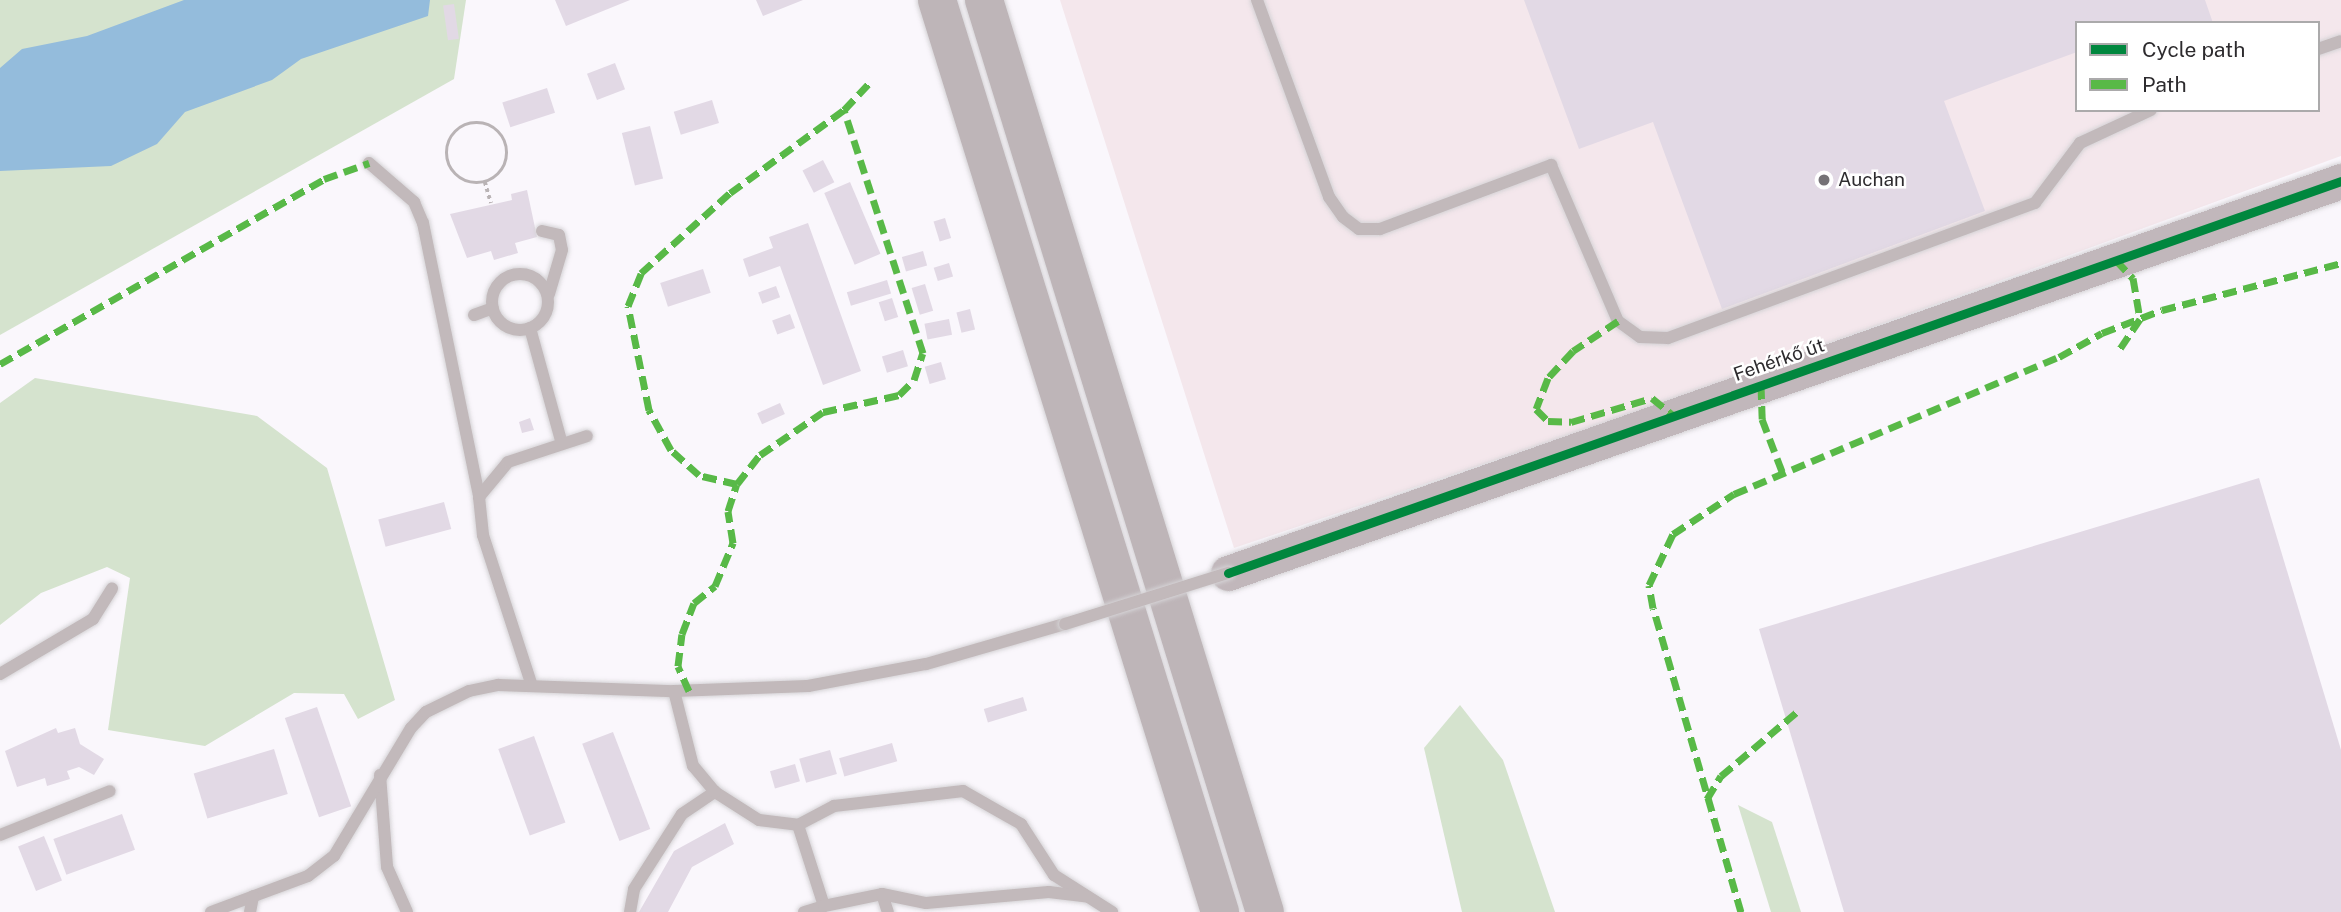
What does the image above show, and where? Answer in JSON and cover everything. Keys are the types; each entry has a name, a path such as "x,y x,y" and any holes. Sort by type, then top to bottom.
{"highway":[{"path":"937,0 1220,912"},
{"path":"984,0 1265,912"}],"street":[{"name":"Fehérkő út","path":"1228,573 2341,181"}],"lane":[{"path":"1257,0 1329,197 1343,216 1359,229 1380,229 1551,165 1618,321 1640,337 1668,338 2035,203 2080,143 2147,112"},
{"path":"2320,48 2341,41"},
{"path":"369,163 414,202 424,223 479,497 484,535 532,685"},
{"path":"542,231 559,235 562,250 548,294 548,310 530,328 508,328 493,308 496,285 509,275 540,280 548,294"},
{"path":"474,315 493,308"},
{"path":"530,328 562,444"},
{"path":"479,497 508,462 587,436"},
{"path":"211,912 308,876 334,856 380,775 411,728 443,702 498,685 674,691 838,681 1065,624 1228,573"},
{"path":"0,674 93,619 112,589"},
{"path":"674,691 693,766 715,792 759,820 798,825 834,806 963,791 1021,824 1054,875 1104,907"},
{"path":"380,775 387,867 407,912"},
{"path":"0,835 110,791"},
{"path":"630,912 634,889 682,814 715,792"},
{"path":"798,825 824,906"},
{"path":"804,912 882,894 926,903 1049,892 1104,907"},
{"path":"882,894 888,912"},
{"path":"250,912 253,896"}],"path":[{"path":"468,124 494,128 507,151 505,164 485,182 459,178 450,168 448,142 468,124"},
{"path":"485,182 491,204"}],"shaded area":[{"path":"1060,0 2341,0 2341,156 1665,403 1234,548"}],"green space":[{"path":"0,0 466,0 454,79 0,335"},
{"path":"35,378 257,416 327,468 395,700 358,719 344,694 294,693 205,746 108,730 130,578 107,567 41,593 0,625 0,403"},
{"path":"1460,705 1503,760 1555,912 1462,912 1424,748"},
{"path":"1738,805 1772,822 1801,912 1771,912"}],"water":[{"path":"184,0 430,0 428,16 301,59 272,80 185,112 157,144 111,166 0,171 0,68 22,49 87,36"}],"building":[{"path":"555,0 630,0 566,26"},
{"path":"756,0 803,0 763,16"},
{"name":"Auchan","path":"1524,0 2205,0 2212,21 2075,21 2075,53 1944,101 1985,211 1722,309 1653,122 1579,149"},
{"path":"454,4 459,39 448,40 443,6"},
{"path":"615,63 625,89 597,100 587,74"},
{"path":"547,88 555,113 510,127 502,103"},
{"path":"712,100 719,123 681,135 674,112"},
{"path":"650,126 663,178 635,185 622,133"},
{"path":"823,160 834,182 814,193 803,170"},
{"path":"850,182 880,254 855,265 824,193"},
{"path":"527,190 537,237 515,243 518,253 494,260 491,251 467,258 450,214 512,200 511,194"},
{"path":"945,218 951,238 940,242 934,222"},
{"path":"808,223 861,371 823,385 780,266 749,277 743,259 773,248 769,237"},
{"path":"923,251 927,265 906,271 902,257"},
{"path":"949,263 953,276 938,281 934,268"},
{"path":"703,269 711,293 668,307 660,283"},
{"path":"887,280 891,293 851,306 847,292"},
{"path":"925,284 933,311 920,315 912,288"},
{"path":"776,286 780,297 762,304 758,292"},
{"path":"892,298 898,317 885,321 879,302"},
{"path":"970,309 975,329 961,333 956,312"},
{"path":"790,314 795,328 777,335 772,320"},
{"path":"949,319 952,335 928,339 924,324"},
{"path":"903,350 908,366 887,373 882,356"},
{"path":"941,362 946,379 930,384 925,367"},
{"path":"780,403 785,414 762,424 757,413"},
{"path":"530,418 534,430 522,433 519,422"},
{"path":"2259,478 2341,750 2341,912 1844,912 1759,629"},
{"path":"444,502 451,529 386,547 378,520"},
{"path":"1023,697 1027,710 988,722 984,709"},
{"path":"317,707 351,806 319,817 285,718"},
{"path":"56,728 58,733 75,728 80,744 104,759 94,775 79,767 67,771 70,779 47,786 45,778 17,787 5,751"},
{"path":"613,732 650,829 619,841 582,744"},
{"path":"534,736 565,822 530,835 498,749"},
{"path":"892,743 897,761 844,776 839,758"},
{"path":"274,749 288,794 207,819 194,774"},
{"path":"830,750 837,774 806,783 799,759"},
{"path":"795,764 800,781 775,788 770,771"},
{"path":"122,814 135,850 66,875 53,839"},
{"path":"725,823 734,844 692,867 668,912 639,912 674,851"},
{"path":"44,836 62,881 36,891 18,846"}],"marked path":[{"path":"737,484 699,475 671,450 649,410 628,306 641,273 730,193 844,110 872,80"},
{"path":"689,691 678,666 682,634 694,603 715,586 733,543 728,511 737,484 760,455 823,412 899,395 914,380 923,353 844,110"},
{"path":"0,364 324,179 369,163"},
{"path":"2116,260 2133,278 2140,319 2120,349"},
{"path":"1741,912 1653,608 1649,585 1673,534 1734,494 2059,357 2102,333 2162,310 2341,263"},
{"path":"1618,321 1573,351 1548,378 1536,409 1548,421 1571,422 1652,398 1674,416"},
{"path":"1761,385 1762,419 1783,474"},
{"path":"1707,799 1721,776 1798,711"}],"cycle path":[{"path":"1228,573 2341,181"}],"place":[{"name":"Auchan","path":"1824,180"}]}
